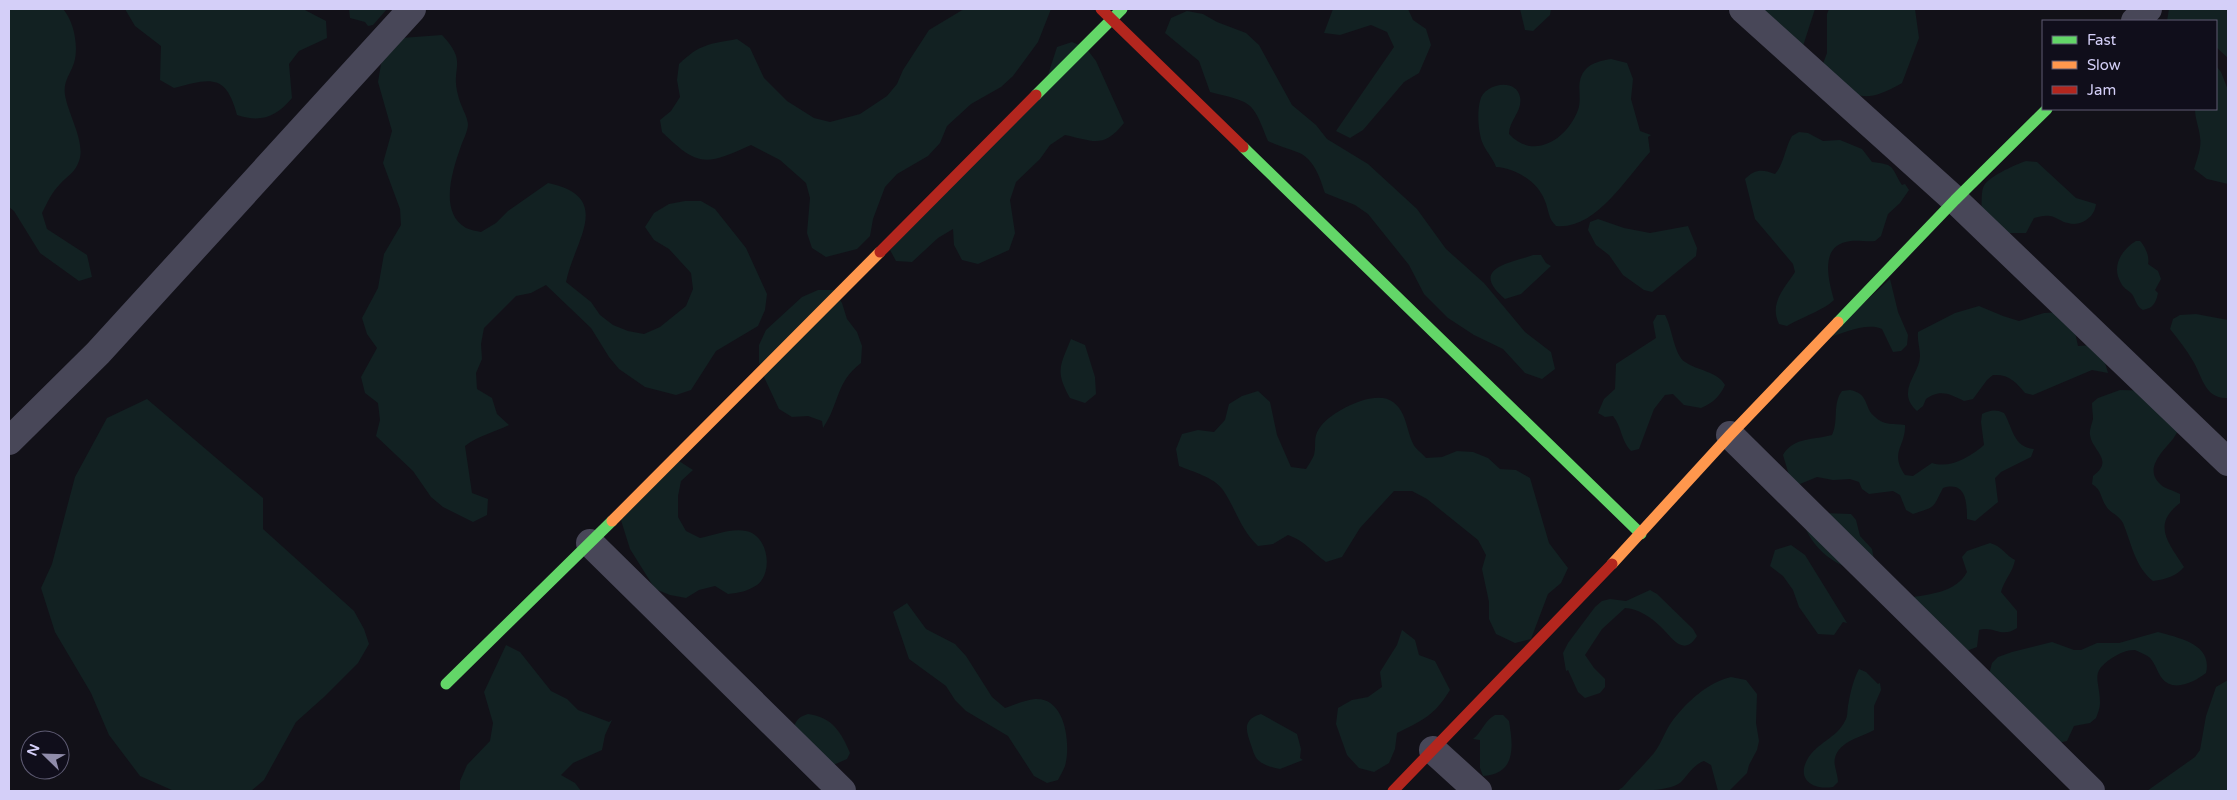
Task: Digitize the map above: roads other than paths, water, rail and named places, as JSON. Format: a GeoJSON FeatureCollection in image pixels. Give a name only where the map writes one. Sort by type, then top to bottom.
{"type":"FeatureCollection","features":[{"type":"Feature","properties":{"kind":"street"},"geometry":{"type":"LineString","coordinates":[[9,441],[98,353],[412,9]]}},
{"type":"Feature","properties":{"kind":"street"},"geometry":{"type":"LineString","coordinates":[[1101,9],[1641,534]]}},
{"type":"Feature","properties":{"kind":"street"},"geometry":{"type":"LineString","coordinates":[[446,684],[590,543],[1122,9]]}},
{"type":"Feature","properties":{"kind":"street"},"geometry":{"type":"LineString","coordinates":[[1744,9],[1955,200],[2228,462]]}},
{"type":"Feature","properties":{"kind":"street"},"geometry":{"type":"LineString","coordinates":[[2136,20],[2148,9]]}},
{"type":"Feature","properties":{"kind":"street"},"geometry":{"type":"LineString","coordinates":[[1393,791],[1641,534],[1730,435],[1955,200],[2046,110]]}},
{"type":"Feature","properties":{"kind":"street"},"geometry":{"type":"LineString","coordinates":[[1730,435],[2091,791]]}},
{"type":"Feature","properties":{"kind":"street"},"geometry":{"type":"LineString","coordinates":[[590,543],[842,791]]}},
{"type":"Feature","properties":{"kind":"street"},"geometry":{"type":"LineString","coordinates":[[1433,750],[1478,791]]}}]}
